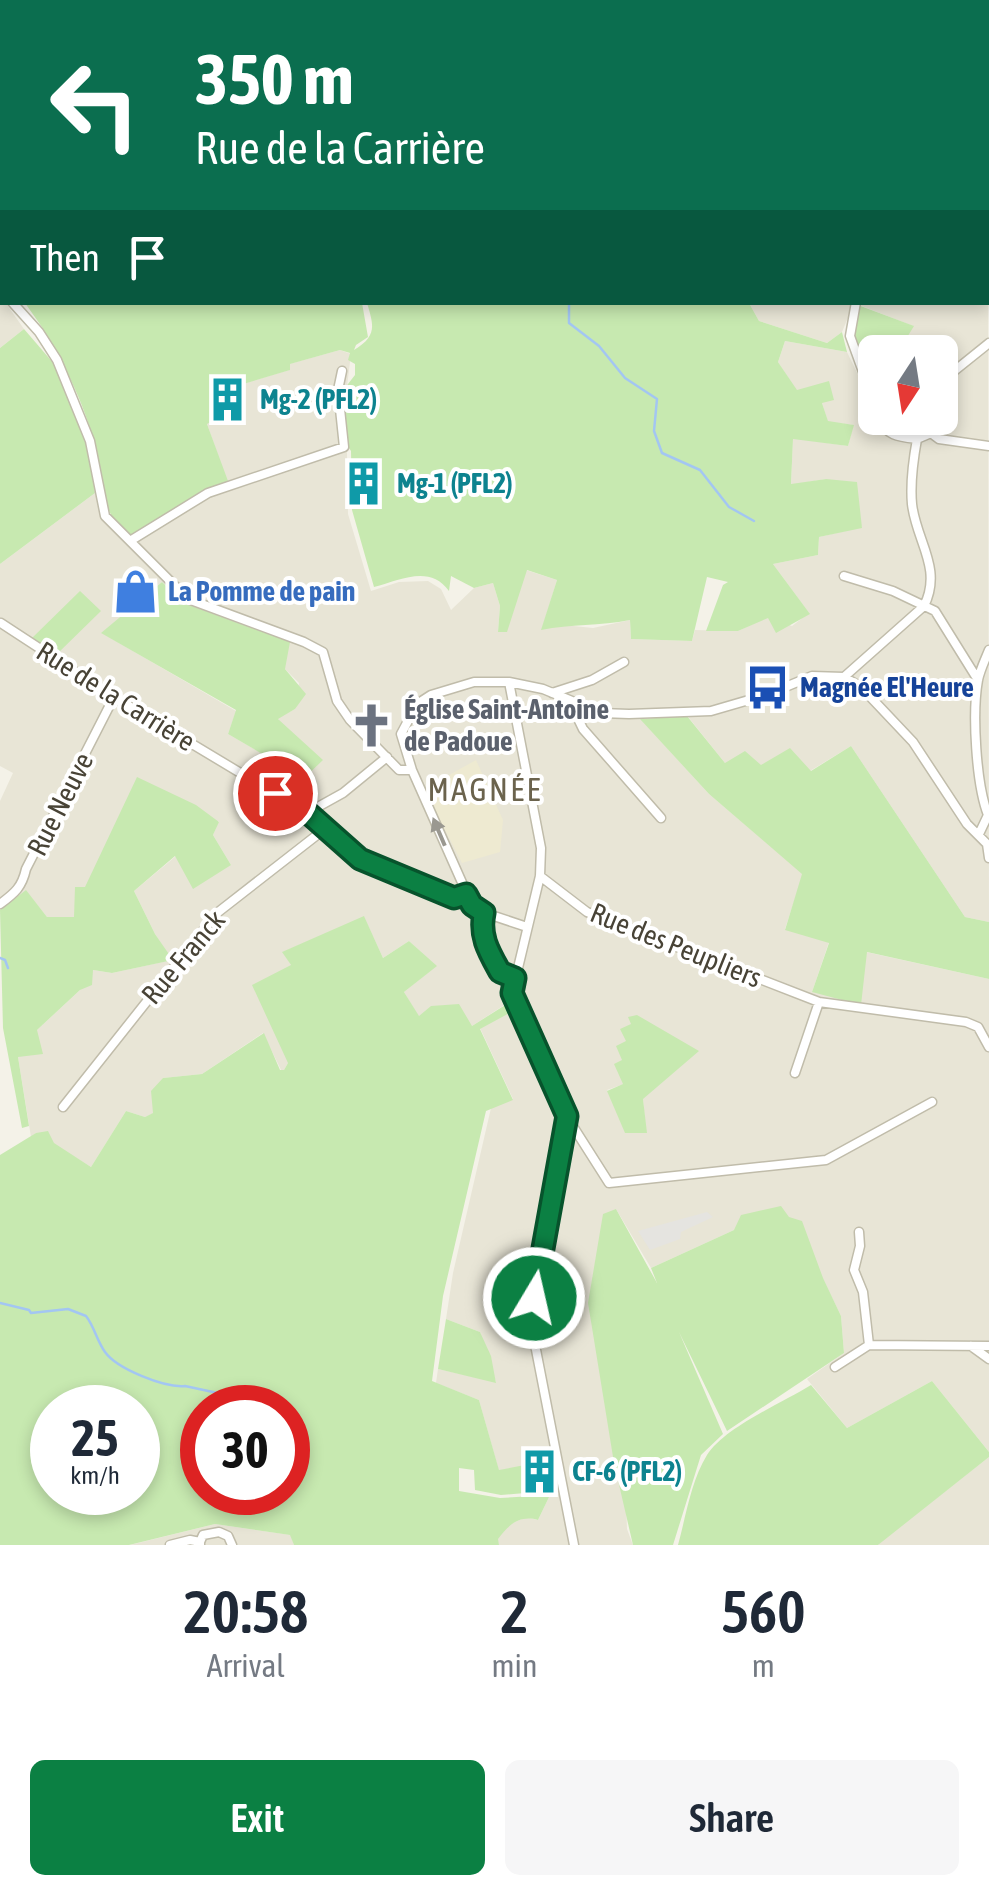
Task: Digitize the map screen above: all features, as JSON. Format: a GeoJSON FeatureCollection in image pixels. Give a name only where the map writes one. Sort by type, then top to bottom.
{"type":"FeatureCollection","features":[{"type":"Feature","properties":{"kind":"street"},"geometry":{"type":"LineString","coordinates":[[15,305],[57,360],[90,441],[105,516],[188,599],[323,652],[337,701],[350,720],[398,770],[412,770]]}},
{"type":"Feature","properties":{"kind":"street"},"geometry":{"type":"LineString","coordinates":[[855,305],[850,336],[858,358]]}},
{"type":"Feature","properties":{"kind":"street"},"geometry":{"type":"LineString","coordinates":[[958,368],[989,343]]}},
{"type":"Feature","properties":{"kind":"street"},"geometry":{"type":"LineString","coordinates":[[130,542],[208,492],[344,448],[338,390],[342,371]]}},
{"type":"Feature","properties":{"kind":"street"},"geometry":{"type":"LineString","coordinates":[[893,435],[917,439],[926,435]]}},
{"type":"Feature","properties":{"kind":"street"},"geometry":{"type":"LineString","coordinates":[[933,435],[939,440],[989,446]]}},
{"type":"Feature","properties":{"kind":"street"},"geometry":{"type":"LineString","coordinates":[[844,677],[924,606],[930,595],[932,567],[912,507],[917,439]]}},
{"type":"Feature","properties":{"kind":"street"},"geometry":{"type":"LineString","coordinates":[[844,576],[893,591],[935,611],[978,680]]}},
{"type":"Feature","properties":{"kind":"street","name":"Rue de la Carrière"},"geometry":{"type":"LineString","coordinates":[[0,624],[114,698],[307,812],[360,859],[454,898],[466,894]]}},
{"type":"Feature","properties":{"kind":"street"},"geometry":{"type":"LineString","coordinates":[[979,834],[988,815],[982,801],[976,749],[978,680],[989,650]]}},
{"type":"Feature","properties":{"kind":"street"},"geometry":{"type":"LineString","coordinates":[[552,693],[592,680],[624,662]]}},
{"type":"Feature","properties":{"kind":"street"},"geometry":{"type":"LineString","coordinates":[[527,928],[472,905],[412,770],[401,734],[417,704],[431,695],[474,682],[509,682],[552,693],[601,713],[711,711],[812,676],[844,677],[861,686],[912,742],[966,824],[986,844],[989,858]]}},
{"type":"Feature","properties":{"kind":"street"},"geometry":{"type":"LineString","coordinates":[[509,682],[542,848],[540,876],[512,993],[567,1116],[609,1183],[826,1160],[932,1102]]}},
{"type":"Feature","properties":{"kind":"street","name":"Rue Neuve"},"geometry":{"type":"LineString","coordinates":[[0,904],[24,882],[26,869],[114,698]]}},
{"type":"Feature","properties":{"kind":"street"},"geometry":{"type":"LineString","coordinates":[[570,702],[583,729],[660,818]]}},
{"type":"Feature","properties":{"kind":"street"},"geometry":{"type":"LineString","coordinates":[[307,812],[344,792],[387,757]]}},
{"type":"Feature","properties":{"kind":"street","name":"Rue Franck"},"geometry":{"type":"LineString","coordinates":[[62,1107],[217,912],[326,828]]}},
{"type":"Feature","properties":{"kind":"street","name":"Rue des Peupliers"},"geometry":{"type":"LineString","coordinates":[[540,876],[587,912],[820,1002],[966,1022],[978,1028],[989,1047]]}},
{"type":"Feature","properties":{"kind":"street"},"geometry":{"type":"LineString","coordinates":[[484,913],[481,929],[487,946],[500,972],[515,978]]}},
{"type":"Feature","properties":{"kind":"street"},"geometry":{"type":"LineString","coordinates":[[795,1073],[820,1002]]}},
{"type":"Feature","properties":{"kind":"street"},"geometry":{"type":"LineString","coordinates":[[567,1116],[531,1324],[574,1545]]}},
{"type":"Feature","properties":{"kind":"street"},"geometry":{"type":"LineString","coordinates":[[858,1232],[860,1246],[854,1270],[863,1292],[869,1345]]}},
{"type":"Feature","properties":{"kind":"street"},"geometry":{"type":"LineString","coordinates":[[835,1367],[869,1345],[989,1346]]}},
{"type":"Feature","properties":{"kind":"street"},"geometry":{"type":"LineString","coordinates":[[971,1346],[989,1360]]}},
{"type":"Feature","properties":{"kind":"street"},"geometry":{"type":"LineString","coordinates":[[170,1545],[190,1540],[200,1544],[204,1535],[219,1532],[228,1536],[232,1545]]}},
{"type":"Feature","properties":{"kind":"shaded area"},"geometry":{"type":"Polygon","coordinates":[[[0,305],[7,305],[24,329],[0,348],[0,305]]]}},
{"type":"Feature","properties":{"kind":"shaded area"},"geometry":{"type":"Polygon","coordinates":[[[750,305],[853,305],[842,332],[827,343],[759,321],[750,305]]]}},
{"type":"Feature","properties":{"kind":"shaded area"},"geometry":{"type":"Polygon","coordinates":[[[859,305],[988,305],[989,922],[965,917],[851,746],[810,771],[725,763],[685,713],[637,715],[709,794],[803,874],[785,929],[829,942],[812,992],[866,952],[989,979],[989,1452],[932,1381],[847,1428],[807,1379],[844,1353],[841,1316],[823,1279],[734,1230],[651,1268],[616,1209],[627,1529],[633,1545],[499,1545],[497,1539],[508,1525],[526,1517],[538,1520],[550,1495],[560,1494],[552,1460],[499,1471],[479,1400],[436,1383],[438,1369],[496,1382],[480,1332],[446,1319],[491,1108],[513,1099],[480,1028],[514,1010],[509,1002],[472,1026],[419,1017],[404,992],[436,966],[409,941],[383,958],[364,917],[283,952],[291,965],[288,1063],[284,1070],[263,1033],[202,1074],[163,1078],[154,1113],[145,1117],[126,1111],[91,1167],[36,1133],[31,1137],[18,1057],[37,1030],[80,990],[93,970],[112,973],[172,960],[134,891],[176,856],[179,861],[231,865],[213,835],[219,821],[75,917],[47,917],[26,891],[0,910],[0,801],[13,773],[0,766],[0,564],[95,493],[102,519],[129,546],[227,481],[207,424],[229,388],[289,370],[289,364],[340,350],[351,354],[346,395],[348,514],[371,591],[399,582],[428,581],[441,589],[451,610],[474,588],[493,583],[500,606],[498,632],[526,570],[557,580],[542,629],[564,625],[593,628],[630,620],[631,639],[692,641],[695,630],[738,631],[768,617],[792,626],[809,613],[773,564],[818,555],[819,537],[862,527],[826,479],[791,485],[793,438],[848,446],[853,425],[828,422],[822,403],[797,391],[778,362],[785,341],[847,352],[858,375],[858,435],[958,435],[958,335],[908,335],[913,326],[859,305]],[[162,582],[102,633],[236,711],[228,734],[265,755],[298,784],[278,718],[295,709],[299,683],[285,669],[185,604],[162,582]],[[631,1024],[622,1061],[624,1084],[607,1090],[646,1133],[631,1024]]]}},
{"type":"Feature","properties":{"kind":"shaded area"},"geometry":{"type":"Polygon","coordinates":[[[476,760],[503,820],[500,852],[462,863],[424,789],[476,760]]]}},
{"type":"Feature","properties":{"kind":"shaded area"},"geometry":{"type":"Polygon","coordinates":[[[707,1212],[713,1217],[681,1232],[680,1239],[650,1250],[638,1231],[707,1212]]]}},
{"type":"Feature","properties":{"kind":"shaded area"},"geometry":{"type":"Polygon","coordinates":[[[989,1457],[989,1545],[878,1545],[884,1539],[989,1457]]]}},
{"type":"Feature","properties":{"kind":"shaded area"},"geometry":{"type":"Polygon","coordinates":[[[215,1524],[291,1535],[294,1545],[130,1545],[215,1524]]]}},
{"type":"Feature","properties":{"kind":"green space"},"geometry":{"type":"Polygon","coordinates":[[[26,305],[362,305],[368,337],[354,350],[367,340],[372,330],[368,305],[750,305],[759,321],[827,343],[842,332],[847,352],[785,341],[778,362],[797,390],[829,381],[834,400],[822,403],[828,421],[854,425],[848,446],[793,439],[791,484],[826,479],[857,482],[862,528],[819,537],[818,555],[773,564],[810,614],[776,633],[768,618],[738,631],[706,631],[723,585],[728,582],[707,577],[692,641],[631,639],[630,620],[541,630],[557,580],[527,570],[507,632],[498,632],[500,606],[493,583],[474,588],[451,576],[449,591],[433,578],[414,576],[374,587],[352,510],[351,451],[341,393],[355,375],[355,364],[348,360],[350,353],[340,350],[290,364],[290,370],[230,388],[235,399],[228,412],[207,424],[228,481],[202,492],[132,535],[120,527],[109,511],[82,405],[60,359],[41,332],[44,330],[26,305]]]}},
{"type":"Feature","properties":{"kind":"green space"},"geometry":{"type":"Polygon","coordinates":[[[858,305],[914,326],[908,335],[858,335],[858,352],[852,334],[858,305]]]}},
{"type":"Feature","properties":{"kind":"green space"},"geometry":{"type":"Polygon","coordinates":[[[24,329],[55,365],[89,448],[95,493],[0,564],[0,348],[24,329]]]}},
{"type":"Feature","properties":{"kind":"green space"},"geometry":{"type":"Polygon","coordinates":[[[162,582],[186,604],[290,642],[285,669],[306,694],[295,709],[278,719],[323,760],[298,784],[261,762],[264,755],[228,734],[236,710],[101,633],[162,582]]]}},
{"type":"Feature","properties":{"kind":"green space"},"geometry":{"type":"Polygon","coordinates":[[[80,591],[101,611],[56,655],[32,638],[80,591]]]}},
{"type":"Feature","properties":{"kind":"green space"},"geometry":{"type":"Polygon","coordinates":[[[687,716],[725,763],[745,751],[761,765],[790,748],[811,771],[851,746],[965,917],[989,922],[989,979],[867,952],[861,1005],[812,992],[829,943],[785,930],[802,874],[709,794],[640,719],[687,716]]]}},
{"type":"Feature","properties":{"kind":"green space"},"geometry":{"type":"Polygon","coordinates":[[[137,777],[196,805],[219,822],[213,835],[231,865],[193,889],[175,856],[134,891],[173,960],[112,973],[93,970],[92,985],[80,990],[37,1030],[43,1054],[18,1057],[29,1126],[22,1128],[3,1028],[0,910],[26,890],[47,917],[74,917],[75,887],[85,887],[137,777]]]}},
{"type":"Feature","properties":{"kind":"green space"},"geometry":{"type":"Polygon","coordinates":[[[364,916],[383,958],[409,941],[437,966],[404,992],[419,1016],[431,1006],[459,1004],[472,1026],[510,1002],[515,1010],[480,1029],[513,1100],[486,1111],[443,1296],[432,1381],[479,1400],[499,1470],[551,1460],[559,1490],[501,1495],[475,1490],[474,1470],[459,1468],[459,1491],[500,1498],[550,1495],[538,1520],[515,1522],[498,1539],[499,1545],[294,1545],[290,1535],[215,1524],[129,1545],[0,1545],[0,1155],[36,1133],[48,1131],[54,1143],[91,1167],[126,1111],[145,1117],[153,1113],[151,1091],[163,1078],[202,1074],[264,1033],[280,1070],[284,1070],[288,1063],[252,985],[291,965],[282,952],[364,916]]]}},
{"type":"Feature","properties":{"kind":"green space"},"geometry":{"type":"Polygon","coordinates":[[[637,1015],[699,1051],[643,1099],[647,1133],[625,1133],[607,1091],[623,1084],[614,1064],[622,1060],[616,1046],[626,1041],[620,1029],[631,1024],[628,1017],[637,1015]]]}},
{"type":"Feature","properties":{"kind":"green space"},"geometry":{"type":"Polygon","coordinates":[[[781,1206],[789,1217],[802,1221],[841,1316],[844,1353],[727,1431],[679,1332],[723,1434],[701,1455],[673,1545],[633,1545],[614,1463],[588,1303],[603,1214],[616,1209],[657,1283],[651,1268],[734,1230],[741,1215],[781,1206]]]}},
{"type":"Feature","properties":{"kind":"green space"},"geometry":{"type":"Polygon","coordinates":[[[446,1319],[480,1332],[491,1356],[496,1383],[438,1369],[446,1319]]]}},
{"type":"Feature","properties":{"kind":"green space"},"geometry":{"type":"Polygon","coordinates":[[[932,1381],[989,1457],[878,1545],[678,1545],[701,1465],[715,1445],[740,1425],[811,1385],[847,1428],[932,1381]]]}},
{"type":"Feature","properties":{"kind":"waterway"},"geometry":{"type":"LineString","coordinates":[[569,305],[569,323],[599,346],[625,378],[657,399],[654,431],[662,453],[700,470],[729,507],[754,521]]}},
{"type":"Feature","properties":{"kind":"waterway"},"geometry":{"type":"LineString","coordinates":[[0,958],[8,968]]}},
{"type":"Feature","properties":{"kind":"waterway"},"geometry":{"type":"LineString","coordinates":[[0,1303],[31,1313],[68,1309],[86,1316],[111,1358],[154,1381],[180,1386]]}},
{"type":"Feature","properties":{"kind":"place","name":"Mg-2 (PFL2)"},"geometry":{"type":"Point","coordinates":[227,399]}},
{"type":"Feature","properties":{"kind":"place","name":"Mg-1 (PFL2)"},"geometry":{"type":"Point","coordinates":[364,483]}},
{"type":"Feature","properties":{"kind":"place","name":"La Pomme de pain"},"geometry":{"type":"Point","coordinates":[135,591]}},
{"type":"Feature","properties":{"kind":"place","name":"Magnée El'Heure"},"geometry":{"type":"Point","coordinates":[767,687]}},
{"type":"Feature","properties":{"kind":"place","name":"Église Saint-Antoine de Padoue"},"geometry":{"type":"Point","coordinates":[371,725]}},
{"type":"Feature","properties":{"kind":"place","name":"CF-6 (PFL2)"},"geometry":{"type":"Point","coordinates":[539,1471]}},
{"type":"Feature","properties":{"kind":"district","name":"MAGNÉE"},"geometry":{"type":"Point","coordinates":[485,789]}},
{"type":"Feature","properties":{"kind":"route"},"geometry":{"type":"LineString","coordinates":[[275,793],[307,812],[360,859],[454,898],[466,894],[472,905],[484,913],[484,940],[500,972],[515,978],[512,993],[567,1116],[534,1298]]}}]}
